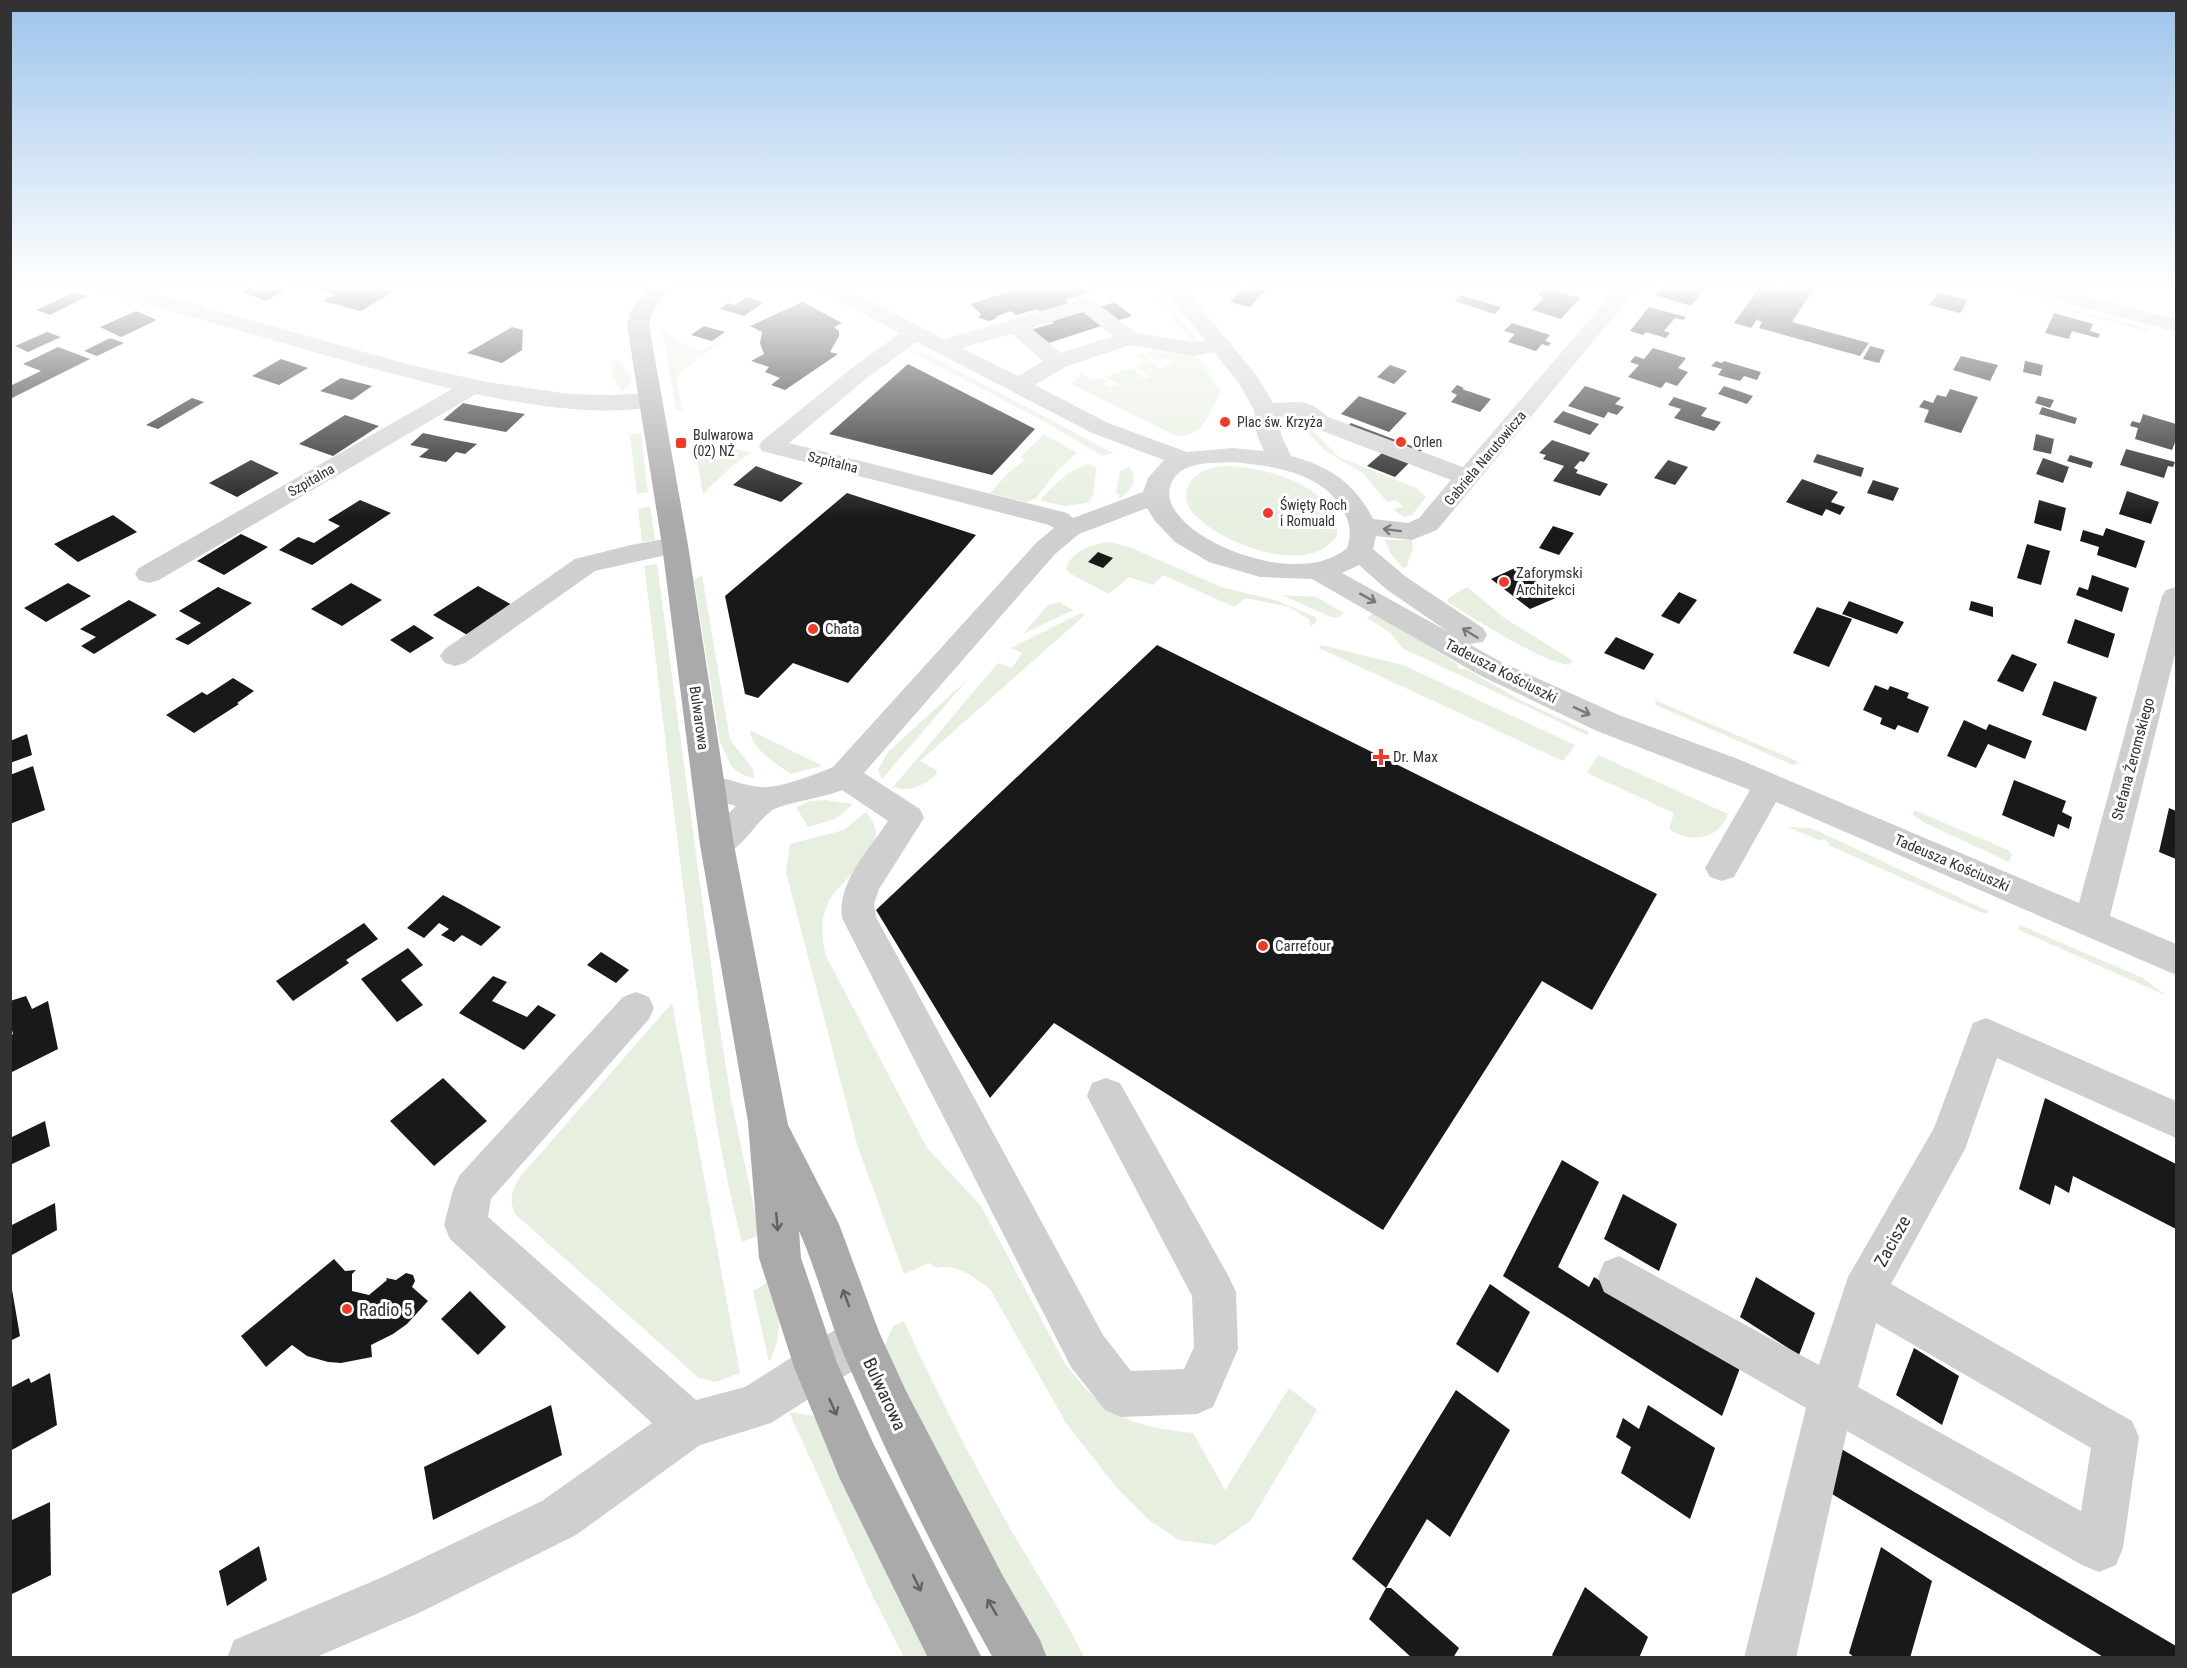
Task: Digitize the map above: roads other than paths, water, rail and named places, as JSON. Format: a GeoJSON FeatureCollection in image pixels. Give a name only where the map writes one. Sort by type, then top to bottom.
{"type":"FeatureCollection","features":[{"type":"Feature","properties":{"kind":"main road","name":"Bulwarowa"},"geometry":{"type":"LineString","coordinates":[[645,363],[675,545],[717,845],[768,1122],[780,1258],[816,1367],[857,1462],[934,1618],[957,1658]]}},
{"type":"Feature","properties":{"kind":"main road","name":"Bulwarowa"},"geometry":{"type":"LineString","coordinates":[[768,1122],[824,1239],[860,1340],[932,1493],[985,1594],[1022,1658]]}},
{"type":"Feature","properties":{"kind":"street"},"geometry":{"type":"LineString","coordinates":[[379,363],[473,386],[585,403],[613,404],[651,400]]}},
{"type":"Feature","properties":{"kind":"street","name":"Szpitalna"},"geometry":{"type":"LineString","coordinates":[[873,363],[771,446],[1058,519],[1077,526],[1172,524]]}},
{"type":"Feature","properties":{"kind":"street"},"geometry":{"type":"LineString","coordinates":[[974,363],[1100,428],[1186,460]]}},
{"type":"Feature","properties":{"kind":"street"},"geometry":{"type":"LineString","coordinates":[[1018,386],[1056,363]]}},
{"type":"Feature","properties":{"kind":"street"},"geometry":{"type":"LineString","coordinates":[[1233,363],[1249,381],[1266,410],[1269,435],[1281,462]]}},
{"type":"Feature","properties":{"kind":"street","name":"Gabriela Narutowicza"},"geometry":{"type":"LineString","coordinates":[[1361,539],[1412,532],[1428,524],[1565,363]]}},
{"type":"Feature","properties":{"kind":"street","name":"Szpitalna"},"geometry":{"type":"LineString","coordinates":[[149,574],[473,386]]}},
{"type":"Feature","properties":{"kind":"street"},"geometry":{"type":"LineString","coordinates":[[1266,410],[1306,409],[1320,422],[1468,478]]}},
{"type":"Feature","properties":{"kind":"street"},"geometry":{"type":"LineString","coordinates":[[1100,428],[1158,487]]}},
{"type":"Feature","properties":{"kind":"street"},"geometry":{"type":"LineString","coordinates":[[1233,455],[1281,462],[1312,471],[1337,486],[1355,505],[1361,539],[1349,560],[1317,571],[1282,572],[1248,566],[1208,551],[1191,541],[1172,524],[1158,506],[1158,487],[1166,471],[1186,460],[1233,455]]}},
{"type":"Feature","properties":{"kind":"street"},"geometry":{"type":"LineString","coordinates":[[708,786],[762,800],[821,786],[844,775],[1046,548],[1077,526],[1158,487]]}},
{"type":"Feature","properties":{"kind":"street","name":"Tadeusza Kościuszki"},"geometry":{"type":"LineString","coordinates":[[1361,539],[1396,583],[1484,642],[1633,710],[1727,767]]}},
{"type":"Feature","properties":{"kind":"street"},"geometry":{"type":"LineString","coordinates":[[455,656],[585,565],[675,545]]}},
{"type":"Feature","properties":{"kind":"street","name":"Tadeusza Kościuszki"},"geometry":{"type":"LineString","coordinates":[[1317,571],[1491,669],[1608,723],[1727,767],[2176,960]]}},
{"type":"Feature","properties":{"kind":"street","name":"Stefana Żeromskiego"},"geometry":{"type":"LineString","coordinates":[[2091,923],[2176,596]]}},
{"type":"Feature","properties":{"kind":"street"},"geometry":{"type":"LineString","coordinates":[[844,775],[908,818],[863,885],[856,904],[859,918],[1087,1351],[1121,1394],[1197,1390],[1216,1349],[1215,1292],[1106,1095]]}},
{"type":"Feature","properties":{"kind":"street"},"geometry":{"type":"LineString","coordinates":[[1722,868],[1769,786]]}},
{"type":"Feature","properties":{"kind":"street"},"geometry":{"type":"LineString","coordinates":[[717,845],[762,800]]}},
{"type":"Feature","properties":{"kind":"street"},"geometry":{"type":"LineString","coordinates":[[636,1008],[473,1190],[465,1225],[689,1425]]}},
{"type":"Feature","properties":{"kind":"street","name":"Zacisze"},"geometry":{"type":"LineString","coordinates":[[1770,1658],[1832,1397],[1863,1292],[1951,1136],[1986,1035],[2176,1120]]}},
{"type":"Feature","properties":{"kind":"street"},"geometry":{"type":"LineString","coordinates":[[1619,1277],[2099,1548],[2115,1437],[1863,1292]]}},
{"type":"Feature","properties":{"kind":"street"},"geometry":{"type":"LineString","coordinates":[[252,1658],[403,1594],[559,1518],[689,1425],[755,1407],[860,1340]]}},
{"type":"Feature","properties":{"kind":"place","name":"Plac św. Krzyża"},"geometry":{"type":"Point","coordinates":[1225,422]}},
{"type":"Feature","properties":{"kind":"place","name":"Orlen"},"geometry":{"type":"Point","coordinates":[1401,442]}},
{"type":"Feature","properties":{"kind":"place","name":"Bulwarowa (02) NŻ"},"geometry":{"type":"Point","coordinates":[681,443]}},
{"type":"Feature","properties":{"kind":"place","name":"Święty Roch i Romuald"},"geometry":{"type":"Point","coordinates":[1268,513]}},
{"type":"Feature","properties":{"kind":"place","name":"Zaforymski Architekci"},"geometry":{"type":"Point","coordinates":[1504,582]}},
{"type":"Feature","properties":{"kind":"place","name":"Chata"},"geometry":{"type":"Point","coordinates":[813,629]}},
{"type":"Feature","properties":{"kind":"place","name":"Dr. Max"},"geometry":{"type":"Point","coordinates":[1381,757]}},
{"type":"Feature","properties":{"kind":"place","name":"Carrefour"},"geometry":{"type":"Point","coordinates":[1263,946]}},
{"type":"Feature","properties":{"kind":"place","name":"Radio 5"},"geometry":{"type":"Point","coordinates":[347,1309]}}]}
